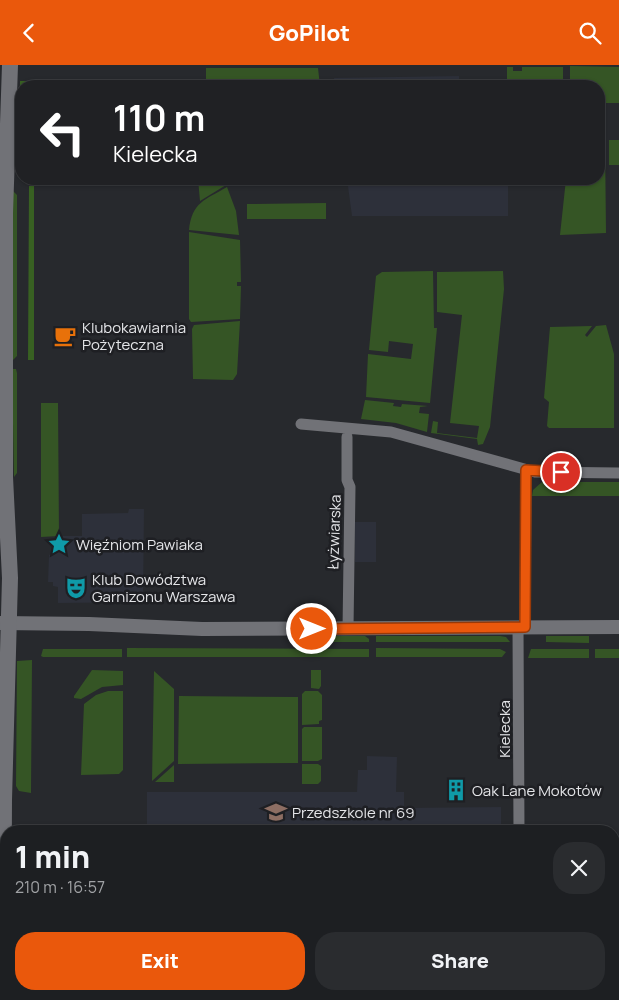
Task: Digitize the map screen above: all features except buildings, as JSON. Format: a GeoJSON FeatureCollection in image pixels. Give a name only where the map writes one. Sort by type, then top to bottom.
{"type":"FeatureCollection","features":[{"type":"Feature","properties":{"kind":"main road"},"geometry":{"type":"LineString","coordinates":[[4,825],[4,623],[9,530],[5,477],[5,241],[10,65]]}},
{"type":"Feature","properties":{"kind":"street"},"geometry":{"type":"LineString","coordinates":[[301,424],[391,432],[526,470],[619,473]]}},
{"type":"Feature","properties":{"kind":"street","name":"Łyżwiarska"},"geometry":{"type":"LineString","coordinates":[[347,437],[347,479],[350,487],[348,629]]}},
{"type":"Feature","properties":{"kind":"street","name":"Kielecka"},"geometry":{"type":"LineString","coordinates":[[519,825],[521,627],[526,470]]}},
{"type":"Feature","properties":{"kind":"street"},"geometry":{"type":"LineString","coordinates":[[4,623],[89,624],[202,629],[619,627]]}},
{"type":"Feature","properties":{"kind":"shaded area"},"geometry":{"type":"Polygon","coordinates":[[[459,76],[459,80],[334,80],[334,78],[459,76]]]}},
{"type":"Feature","properties":{"kind":"shaded area"},"geometry":{"type":"Polygon","coordinates":[[[348,185],[508,185],[508,216],[352,216],[348,185]]]}},
{"type":"Feature","properties":{"kind":"shaded area"},"geometry":{"type":"Polygon","coordinates":[[[129,509],[144,509],[143,602],[58,603],[58,587],[53,586],[53,582],[48,582],[49,555],[58,551],[59,536],[82,536],[82,514],[128,513],[129,509]]]}},
{"type":"Feature","properties":{"kind":"shaded area"},"geometry":{"type":"Polygon","coordinates":[[[355,522],[376,522],[376,562],[355,562],[355,522]]]}},
{"type":"Feature","properties":{"kind":"shaded area","name":"Przedszkole nr 69"},"geometry":{"type":"Polygon","coordinates":[[[367,756],[397,757],[396,792],[404,792],[404,808],[501,807],[501,825],[147,825],[147,792],[357,792],[358,770],[367,770],[367,756]]]}},
{"type":"Feature","properties":{"kind":"green space"},"geometry":{"type":"Polygon","coordinates":[[[570,66],[619,67],[619,103],[605,103],[605,80],[570,80],[570,66]]]}},
{"type":"Feature","properties":{"kind":"green space"},"geometry":{"type":"Polygon","coordinates":[[[507,67],[513,67],[513,71],[522,71],[522,67],[563,67],[563,80],[507,80],[507,67]]]}},
{"type":"Feature","properties":{"kind":"green space"},"geometry":{"type":"Polygon","coordinates":[[[206,68],[318,68],[319,80],[206,80],[206,68]]]}},
{"type":"Feature","properties":{"kind":"green space"},"geometry":{"type":"Polygon","coordinates":[[[605,140],[606,233],[560,235],[565,185],[605,185],[605,140]]]}},
{"type":"Feature","properties":{"kind":"green space"},"geometry":{"type":"Polygon","coordinates":[[[609,140],[619,140],[619,165],[609,165],[609,140]]]}},
{"type":"Feature","properties":{"kind":"green space"},"geometry":{"type":"Polygon","coordinates":[[[199,185],[226,185],[200,201],[199,185]]]}},
{"type":"Feature","properties":{"kind":"green space"},"geometry":{"type":"Polygon","coordinates":[[[29,186],[34,186],[34,360],[28,360],[29,186]]]}},
{"type":"Feature","properties":{"kind":"green space"},"geometry":{"type":"Polygon","coordinates":[[[227,187],[236,211],[239,235],[189,230],[193,213],[201,203],[227,187]]]}},
{"type":"Feature","properties":{"kind":"green space"},"geometry":{"type":"Polygon","coordinates":[[[13,191],[17,195],[17,356],[13,360],[13,191]]]}},
{"type":"Feature","properties":{"kind":"green space"},"geometry":{"type":"Polygon","coordinates":[[[326,203],[326,219],[247,219],[247,204],[326,203]]]}},
{"type":"Feature","properties":{"kind":"green space"},"geometry":{"type":"Polygon","coordinates":[[[189,232],[240,240],[241,282],[237,282],[237,286],[241,286],[240,319],[191,322],[189,319],[189,232]]]}},
{"type":"Feature","properties":{"kind":"green space"},"geometry":{"type":"Polygon","coordinates":[[[433,271],[434,328],[437,328],[430,403],[366,397],[368,354],[411,359],[413,344],[389,341],[388,352],[369,350],[376,276],[382,272],[433,271]]]}},
{"type":"Feature","properties":{"kind":"green space"},"geometry":{"type":"Polygon","coordinates":[[[503,271],[504,289],[490,427],[483,444],[478,445],[477,439],[431,433],[433,421],[438,422],[437,433],[477,438],[479,426],[450,423],[462,315],[437,312],[437,272],[503,271]]]}},
{"type":"Feature","properties":{"kind":"green space"},"geometry":{"type":"Polygon","coordinates":[[[240,321],[237,374],[233,380],[193,379],[192,329],[194,325],[240,321]]]}},
{"type":"Feature","properties":{"kind":"green space"},"geometry":{"type":"Polygon","coordinates":[[[606,325],[614,354],[614,428],[549,428],[547,426],[549,402],[544,398],[550,327],[592,326],[585,335],[587,337],[596,326],[606,325]]]}},
{"type":"Feature","properties":{"kind":"green space"},"geometry":{"type":"Polygon","coordinates":[[[12,369],[16,369],[17,373],[17,473],[14,477],[12,369]]]}},
{"type":"Feature","properties":{"kind":"green space"},"geometry":{"type":"Polygon","coordinates":[[[365,400],[394,403],[393,406],[401,407],[402,404],[428,406],[420,407],[419,413],[429,414],[427,432],[396,423],[361,419],[365,400]]]}},
{"type":"Feature","properties":{"kind":"green space"},"geometry":{"type":"Polygon","coordinates":[[[41,403],[58,403],[59,536],[41,537],[41,403]]]}},
{"type":"Feature","properties":{"kind":"green space"},"geometry":{"type":"Polygon","coordinates":[[[542,482],[619,482],[619,496],[532,496],[533,490],[542,482]]]}},
{"type":"Feature","properties":{"kind":"green space"},"geometry":{"type":"Polygon","coordinates":[[[318,636],[365,636],[369,639],[369,642],[318,642],[318,636]]]}},
{"type":"Feature","properties":{"kind":"green space"},"geometry":{"type":"Polygon","coordinates":[[[376,636],[500,636],[506,637],[510,642],[376,642],[376,636]]]}},
{"type":"Feature","properties":{"kind":"green space"},"geometry":{"type":"Polygon","coordinates":[[[546,636],[589,636],[589,643],[546,642],[546,636]]]}},
{"type":"Feature","properties":{"kind":"green space"},"geometry":{"type":"Polygon","coordinates":[[[127,648],[369,649],[369,657],[127,657],[127,648]]]}},
{"type":"Feature","properties":{"kind":"green space"},"geometry":{"type":"Polygon","coordinates":[[[376,648],[500,649],[506,652],[502,657],[376,657],[376,648]]]}},
{"type":"Feature","properties":{"kind":"green space"},"geometry":{"type":"Polygon","coordinates":[[[43,649],[122,649],[122,657],[43,657],[41,656],[43,649]]]}},
{"type":"Feature","properties":{"kind":"green space"},"geometry":{"type":"Polygon","coordinates":[[[531,649],[589,649],[589,658],[528,658],[531,649]]]}},
{"type":"Feature","properties":{"kind":"green space"},"geometry":{"type":"Polygon","coordinates":[[[595,649],[619,649],[619,658],[595,658],[595,649]]]}},
{"type":"Feature","properties":{"kind":"green space"},"geometry":{"type":"Polygon","coordinates":[[[32,660],[31,793],[19,791],[16,786],[17,661],[32,660]]]}},
{"type":"Feature","properties":{"kind":"green space"},"geometry":{"type":"Polygon","coordinates":[[[92,670],[123,671],[123,685],[102,687],[81,699],[74,698],[92,670]]]}},
{"type":"Feature","properties":{"kind":"green space"},"geometry":{"type":"Polygon","coordinates":[[[311,670],[321,670],[321,686],[319,689],[311,688],[311,670]]]}},
{"type":"Feature","properties":{"kind":"green space"},"geometry":{"type":"Polygon","coordinates":[[[154,671],[174,689],[174,761],[152,781],[154,671]]]}},
{"type":"Feature","properties":{"kind":"green space"},"geometry":{"type":"Polygon","coordinates":[[[108,691],[123,691],[123,770],[119,774],[81,775],[84,704],[96,695],[108,691]]]}},
{"type":"Feature","properties":{"kind":"green space"},"geometry":{"type":"Polygon","coordinates":[[[305,691],[318,691],[322,695],[322,720],[319,721],[319,724],[302,725],[302,694],[305,691]]]}},
{"type":"Feature","properties":{"kind":"green space"},"geometry":{"type":"Polygon","coordinates":[[[179,696],[298,697],[298,763],[178,764],[179,696]]]}},
{"type":"Feature","properties":{"kind":"green space"},"geometry":{"type":"Polygon","coordinates":[[[304,727],[322,727],[322,759],[318,761],[302,761],[302,729],[304,727]]]}},
{"type":"Feature","properties":{"kind":"green space"},"geometry":{"type":"Polygon","coordinates":[[[302,764],[318,764],[321,766],[321,781],[318,784],[302,784],[302,764]]]}},
{"type":"Feature","properties":{"kind":"green space"},"geometry":{"type":"Polygon","coordinates":[[[174,765],[174,782],[155,782],[174,765]]]}},
{"type":"Feature","properties":{"kind":"place","name":"Klubokawiarnia Pożyteczna"},"geometry":{"type":"Point","coordinates":[65,336]}},
{"type":"Feature","properties":{"kind":"place","name":"Więźniom Pawiaka"},"geometry":{"type":"Point","coordinates":[59,544]}},
{"type":"Feature","properties":{"kind":"place","name":"Klub Dowództwa Garnizonu Warszawa"},"geometry":{"type":"Point","coordinates":[76,588]}},
{"type":"Feature","properties":{"kind":"place","name":"Oak Lane Mokotów"},"geometry":{"type":"Point","coordinates":[456,790]}},
{"type":"Feature","properties":{"kind":"place","name":"Przedszkole nr 69"},"geometry":{"type":"Point","coordinates":[276,812]}},
{"type":"Feature","properties":{"kind":"route"},"geometry":{"type":"LineString","coordinates":[[312,629],[525,627],[526,470],[561,472]]}}]}
